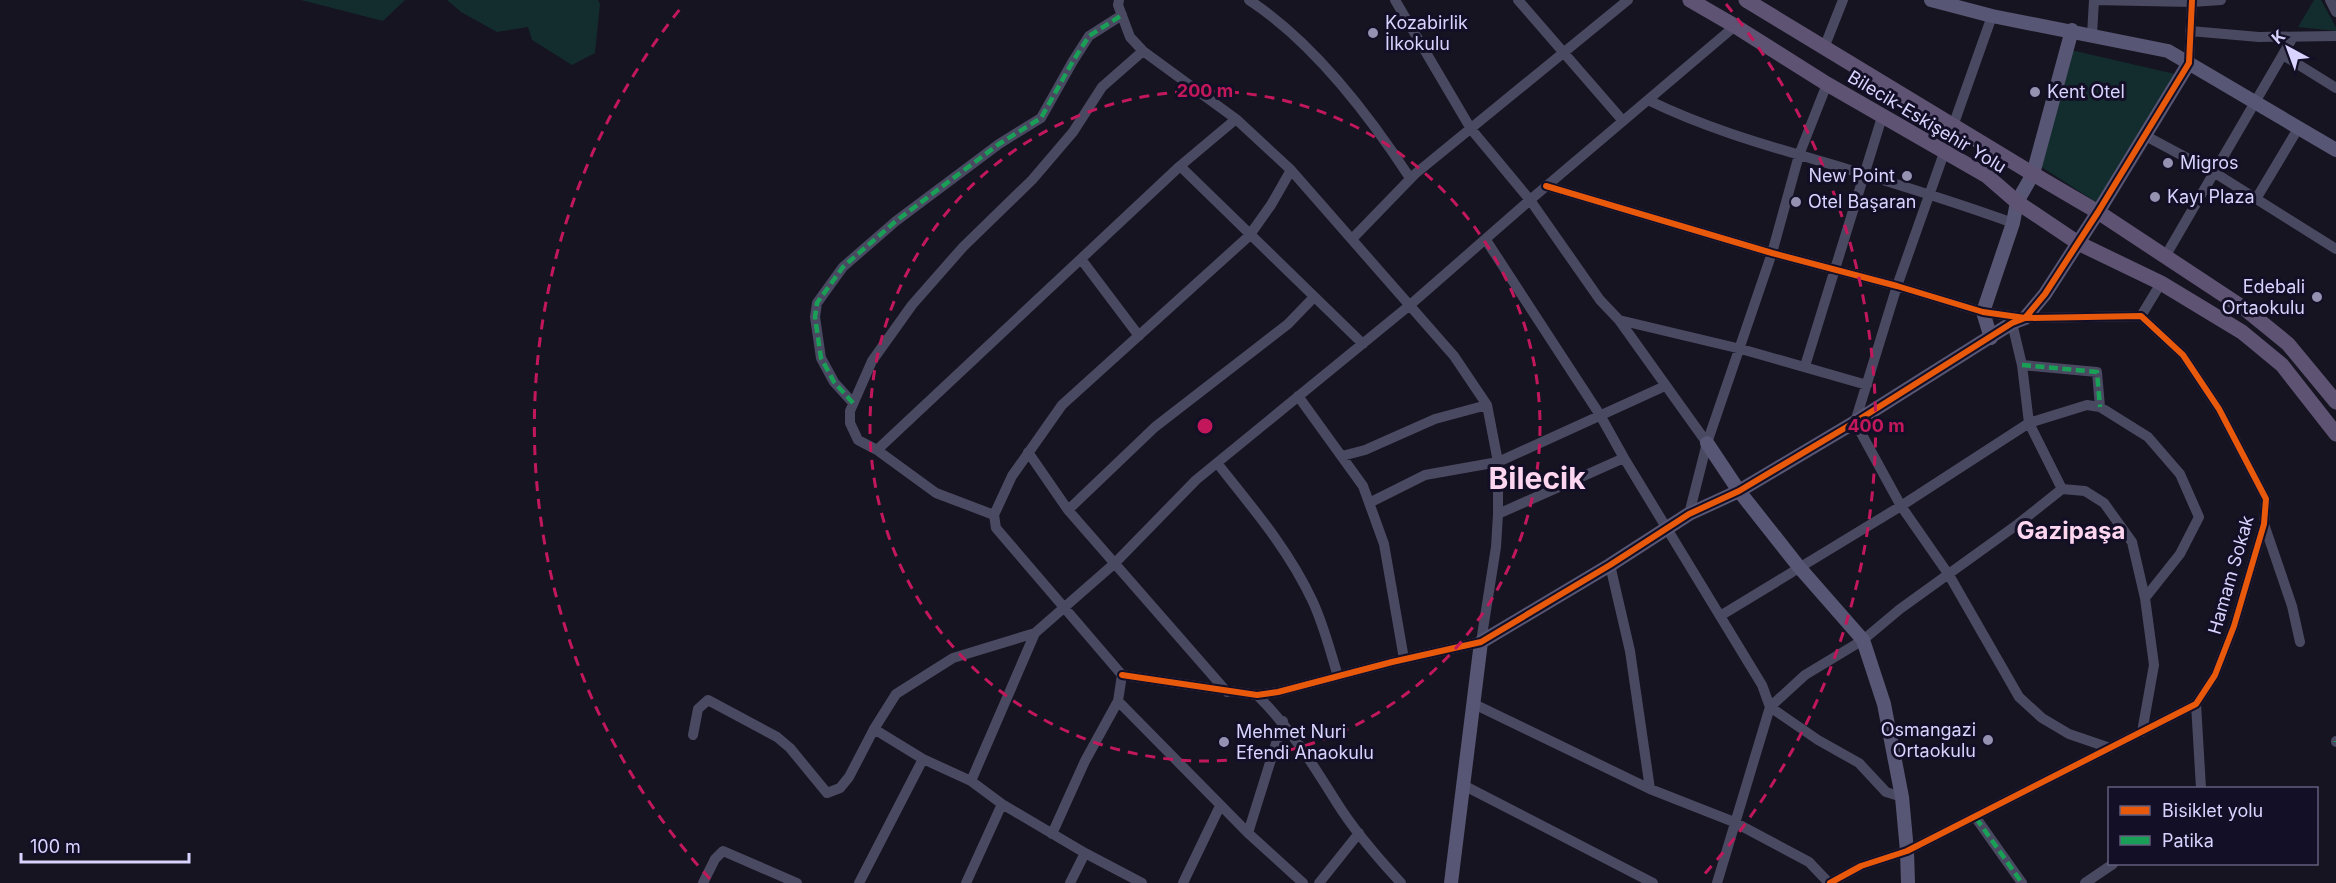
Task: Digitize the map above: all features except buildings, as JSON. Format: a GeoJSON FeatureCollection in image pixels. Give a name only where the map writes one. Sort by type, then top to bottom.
{"type":"FeatureCollection","features":[{"type":"Feature","properties":{"kind":"main road","name":"Bilecik-Eskişehir Yolu"},"geometry":{"type":"LineString","coordinates":[[1690,0],[1882,117],[1987,176],[2017,202],[2078,243],[2161,283],[2242,332],[2282,365],[2336,434]]}},
{"type":"Feature","properties":{"kind":"main road","name":"Bilecik-Eskişehir Yolu"},"geometry":{"type":"LineString","coordinates":[[1746,0],[2166,255],[2245,309],[2288,344],[2336,402]]}},
{"type":"Feature","properties":{"kind":"street"},"geometry":{"type":"LineString","coordinates":[[1119,0],[1118,5],[1130,37],[1143,51],[1236,119],[1291,170],[1454,356],[1487,405],[1498,462],[1496,548],[1481,642],[1451,883]]}},
{"type":"Feature","properties":{"kind":"street"},"geometry":{"type":"LineString","coordinates":[[1249,0],[1291,34],[1328,70],[1377,128],[1410,178]]}},
{"type":"Feature","properties":{"kind":"street"},"geometry":{"type":"LineString","coordinates":[[1395,0],[1471,129],[1530,200],[1599,300],[1619,320],[1739,491],[1799,567],[1863,640],[1884,704],[1902,797],[1908,883]]}},
{"type":"Feature","properties":{"kind":"street"},"geometry":{"type":"LineString","coordinates":[[1518,0],[1623,121]]}},
{"type":"Feature","properties":{"kind":"street"},"geometry":{"type":"LineString","coordinates":[[1352,239],[1410,178],[1564,55],[1628,0]]}},
{"type":"Feature","properties":{"kind":"street"},"geometry":{"type":"LineString","coordinates":[[1824,48],[1843,0]]}},
{"type":"Feature","properties":{"kind":"street"},"geometry":{"type":"LineString","coordinates":[[1931,0],[1992,16],[2072,30],[2168,51],[2336,150]]}},
{"type":"Feature","properties":{"kind":"street"},"geometry":{"type":"LineString","coordinates":[[2092,35],[2094,0],[2221,0]]}},
{"type":"Feature","properties":{"kind":"street"},"geometry":{"type":"LineString","coordinates":[[2330,0],[2336,12]]}},
{"type":"Feature","properties":{"kind":"street"},"geometry":{"type":"LineString","coordinates":[[1291,170],[1250,236],[1062,405],[1012,476],[994,515],[996,528],[1122,675],[1257,695],[1278,692],[1404,659],[1481,642],[1610,565],[1689,514],[1739,491],[2019,321],[2045,294],[2189,63],[2192,1]]}},
{"type":"Feature","properties":{"kind":"street"},"geometry":{"type":"LineString","coordinates":[[853,403],[834,382],[821,358],[815,317],[817,303],[843,267],[896,221],[999,144],[1041,118],[1072,61],[1089,36],[1122,15]]}},
{"type":"Feature","properties":{"kind":"street"},"geometry":{"type":"LineString","coordinates":[[1953,126],[1992,16]]}},
{"type":"Feature","properties":{"kind":"street"},"geometry":{"type":"LineString","coordinates":[[971,781],[1035,633],[1114,564],[1196,480],[1410,305],[1735,26]]}},
{"type":"Feature","properties":{"kind":"street"},"geometry":{"type":"LineString","coordinates":[[1991,338],[1983,312],[2013,223],[2017,202],[2033,174],[2072,30]]}},
{"type":"Feature","properties":{"kind":"street"},"geometry":{"type":"LineString","coordinates":[[2190,31],[2259,37],[2336,36]]}},
{"type":"Feature","properties":{"kind":"street"},"geometry":{"type":"LineString","coordinates":[[2166,255],[2293,37]]}},
{"type":"Feature","properties":{"kind":"street"},"geometry":{"type":"LineString","coordinates":[[994,515],[936,493],[877,450],[858,440],[850,423],[850,411],[872,361],[912,305],[963,248],[1032,180],[1073,132],[1102,87],[1143,51]]}},
{"type":"Feature","properties":{"kind":"street"},"geometry":{"type":"LineString","coordinates":[[2283,55],[2336,88]]}},
{"type":"Feature","properties":{"kind":"street"},"geometry":{"type":"LineString","coordinates":[[1689,514],[1707,443],[1772,253],[1799,155],[1827,84]]}},
{"type":"Feature","properties":{"kind":"street"},"geometry":{"type":"LineString","coordinates":[[1648,100],[1687,119],[1799,155],[1930,193],[2013,223]]}},
{"type":"Feature","properties":{"kind":"street"},"geometry":{"type":"LineString","coordinates":[[1805,366],[1882,117]]}},
{"type":"Feature","properties":{"kind":"street"},"geometry":{"type":"LineString","coordinates":[[877,450],[1180,166],[1236,119]]}},
{"type":"Feature","properties":{"kind":"street"},"geometry":{"type":"LineString","coordinates":[[2256,199],[2299,127]]}},
{"type":"Feature","properties":{"kind":"street"},"geometry":{"type":"LineString","coordinates":[[2144,135],[2215,174],[2336,249]]}},
{"type":"Feature","properties":{"kind":"street"},"geometry":{"type":"LineString","coordinates":[[1944,153],[1897,285],[1855,422],[1900,506],[1948,575],[2019,697],[2042,717],[2070,734],[2110,748]]}},
{"type":"Feature","properties":{"kind":"street"},"geometry":{"type":"LineString","coordinates":[[1180,166],[1363,344]]}},
{"type":"Feature","properties":{"kind":"street"},"geometry":{"type":"LineString","coordinates":[[1546,186],[1772,253],[1897,285],[2019,321],[2141,316],[2161,283]]}},
{"type":"Feature","properties":{"kind":"street"},"geometry":{"type":"LineString","coordinates":[[1486,240],[1600,415],[1623,458],[1762,685],[1770,707],[1818,740],[1859,763],[1886,792],[1902,797]]}},
{"type":"Feature","properties":{"kind":"street"},"geometry":{"type":"LineString","coordinates":[[1081,259],[1139,336]]}},
{"type":"Feature","properties":{"kind":"street"},"geometry":{"type":"LineString","coordinates":[[1068,510],[1155,427],[1288,324],[1314,297]]}},
{"type":"Feature","properties":{"kind":"street","name":"Hamam Sokak"},"geometry":{"type":"LineString","coordinates":[[2141,316],[2183,355],[2219,409],[2266,499],[2264,524],[2234,626],[2215,675],[2196,704]]}},
{"type":"Feature","properties":{"kind":"street"},"geometry":{"type":"LineString","coordinates":[[1619,320],[1741,349],[1867,385]]}},
{"type":"Feature","properties":{"kind":"street"},"geometry":{"type":"LineString","coordinates":[[2019,321],[2029,423],[2062,489]]}},
{"type":"Feature","properties":{"kind":"street"},"geometry":{"type":"LineString","coordinates":[[2022,365],[2097,372],[2100,407]]}},
{"type":"Feature","properties":{"kind":"street"},"geometry":{"type":"LineString","coordinates":[[1369,503],[1425,475],[1498,462],[1665,386]]}},
{"type":"Feature","properties":{"kind":"street"},"geometry":{"type":"LineString","coordinates":[[1298,396],[1363,486],[1384,544],[1404,659]]}},
{"type":"Feature","properties":{"kind":"street"},"geometry":{"type":"LineString","coordinates":[[1342,456],[1365,450],[1435,419],[1487,405]]}},
{"type":"Feature","properties":{"kind":"street"},"geometry":{"type":"LineString","coordinates":[[1720,616],[1900,506],[2029,423],[2086,405],[2100,407],[2148,437],[2180,474],[2199,517],[2180,554],[2145,598]]}},
{"type":"Feature","properties":{"kind":"street"},"geometry":{"type":"LineString","coordinates":[[1028,452],[1068,510],[1227,692]]}},
{"type":"Feature","properties":{"kind":"street"},"geometry":{"type":"LineString","coordinates":[[1498,514],[1623,458]]}},
{"type":"Feature","properties":{"kind":"street"},"geometry":{"type":"LineString","coordinates":[[1217,463],[1269,529],[1294,567],[1313,603],[1338,676]]}},
{"type":"Feature","properties":{"kind":"street"},"geometry":{"type":"LineString","coordinates":[[1717,883],[1770,707],[1805,675],[1863,640],[1900,609],[2062,489],[2085,492],[2103,503],[2132,542],[2145,598],[2154,665],[2142,732]]}},
{"type":"Feature","properties":{"kind":"street"},"geometry":{"type":"LineString","coordinates":[[2264,524],[2292,606],[2300,642]]}},
{"type":"Feature","properties":{"kind":"street"},"geometry":{"type":"LineString","coordinates":[[1610,565],[1630,651],[1646,748],[1650,789]]}},
{"type":"Feature","properties":{"kind":"street"},"geometry":{"type":"LineString","coordinates":[[693,735],[698,709],[708,700],[777,737],[790,748],[827,793],[840,788],[849,777],[874,729],[896,694],[953,658],[1035,633]]}},
{"type":"Feature","properties":{"kind":"street"},"geometry":{"type":"LineString","coordinates":[[1052,834],[1085,761],[1118,701],[1122,675]]}},
{"type":"Feature","properties":{"kind":"street"},"geometry":{"type":"LineString","coordinates":[[1257,695],[1283,721],[1359,833],[1401,883]]}},
{"type":"Feature","properties":{"kind":"street"},"geometry":{"type":"LineString","coordinates":[[1118,701],[1220,806],[1303,883]]}},
{"type":"Feature","properties":{"kind":"street"},"geometry":{"type":"LineString","coordinates":[[1473,704],[1650,789],[1734,822],[1809,862],[1829,883],[1861,866],[1907,852],[2196,704],[2200,787]]}},
{"type":"Feature","properties":{"kind":"street"},"geometry":{"type":"LineString","coordinates":[[1248,833],[1283,721]]}},
{"type":"Feature","properties":{"kind":"street"},"geometry":{"type":"LineString","coordinates":[[874,729],[923,759],[971,781],[1002,804],[1052,834],[1142,883]]}},
{"type":"Feature","properties":{"kind":"street"},"geometry":{"type":"LineString","coordinates":[[859,883],[923,759]]}},
{"type":"Feature","properties":{"kind":"street"},"geometry":{"type":"LineString","coordinates":[[1463,785],[1653,883]]}},
{"type":"Feature","properties":{"kind":"street"},"geometry":{"type":"LineString","coordinates":[[966,883],[1002,804]]}},
{"type":"Feature","properties":{"kind":"street"},"geometry":{"type":"LineString","coordinates":[[1184,883],[1220,806]]}},
{"type":"Feature","properties":{"kind":"street"},"geometry":{"type":"LineString","coordinates":[[1976,818],[2022,883]]}},
{"type":"Feature","properties":{"kind":"street"},"geometry":{"type":"LineString","coordinates":[[1319,883],[1359,833]]}},
{"type":"Feature","properties":{"kind":"street"},"geometry":{"type":"LineString","coordinates":[[703,883],[723,851],[797,883]]}},
{"type":"Feature","properties":{"kind":"street"},"geometry":{"type":"LineString","coordinates":[[1070,883],[1085,853]]}},
{"type":"Feature","properties":{"kind":"street"},"geometry":{"type":"LineString","coordinates":[[2085,883],[2112,865]]}},
{"type":"Feature","properties":{"kind":"green space"},"geometry":{"type":"Polygon","coordinates":[[[301,0],[405,0],[383,21],[301,0]]]}},
{"type":"Feature","properties":{"kind":"green space"},"geometry":{"type":"Polygon","coordinates":[[[447,0],[598,0],[600,4],[595,53],[572,65],[532,40],[528,27],[497,32],[461,12],[447,0]]]}},
{"type":"Feature","properties":{"kind":"green space"},"geometry":{"type":"Polygon","coordinates":[[[2314,0],[2321,0],[2336,31],[2298,27],[2314,0]]]}},
{"type":"Feature","properties":{"kind":"green space"},"geometry":{"type":"Polygon","coordinates":[[[2071,50],[2175,74],[2099,204],[2040,166],[2071,50]]]}},
{"type":"Feature","properties":{"kind":"marked path"},"geometry":{"type":"LineString","coordinates":[[853,403],[834,382],[821,358],[815,317],[817,303],[843,267],[896,221],[999,144],[1041,118],[1089,36],[1122,15]]}},
{"type":"Feature","properties":{"kind":"marked path"},"geometry":{"type":"LineString","coordinates":[[2022,365],[2097,372],[2100,407]]}},
{"type":"Feature","properties":{"kind":"marked path"},"geometry":{"type":"LineString","coordinates":[[1976,818],[2022,883]]}},
{"type":"Feature","properties":{"kind":"cycle path"},"geometry":{"type":"LineString","coordinates":[[1122,675],[1257,695],[1278,692],[1392,662],[1481,642],[1610,565],[1689,514],[1739,491],[1855,422],[2012,323],[2025,318],[2045,294],[2098,212],[2189,63],[2192,0]]}},
{"type":"Feature","properties":{"kind":"cycle path"},"geometry":{"type":"LineString","coordinates":[[1546,186],[1983,312],[2025,318],[2141,316],[2183,355],[2219,409],[2266,499],[2264,524],[2234,626],[2215,675],[2196,704],[1907,851],[1861,866],[1830,883]]}},
{"type":"Feature","properties":{"kind":"place","name":"Kozabirlik İlkokulu"},"geometry":{"type":"Point","coordinates":[1373,33]}},
{"type":"Feature","properties":{"kind":"place","name":"Kent Otel"},"geometry":{"type":"Point","coordinates":[2035,92]}},
{"type":"Feature","properties":{"kind":"place","name":"Migros"},"geometry":{"type":"Point","coordinates":[2168,163]}},
{"type":"Feature","properties":{"kind":"place","name":"New Point"},"geometry":{"type":"Point","coordinates":[1907,176]}},
{"type":"Feature","properties":{"kind":"place","name":"Kayı Plaza"},"geometry":{"type":"Point","coordinates":[2155,197]}},
{"type":"Feature","properties":{"kind":"place","name":"Otel Başaran"},"geometry":{"type":"Point","coordinates":[1796,202]}},
{"type":"Feature","properties":{"kind":"place","name":"Edebali Ortaokulu"},"geometry":{"type":"Point","coordinates":[2317,297]}},
{"type":"Feature","properties":{"kind":"place","name":"Osmangazi Ortaokulu"},"geometry":{"type":"Point","coordinates":[1988,740]}},
{"type":"Feature","properties":{"kind":"place","name":"Mehmet Nuri Efendi Anaokulu"},"geometry":{"type":"Point","coordinates":[1224,742]}},
{"type":"Feature","properties":{"kind":"district","name":"Bilecik"},"geometry":{"type":"Point","coordinates":[1537,479]}},
{"type":"Feature","properties":{"kind":"district","name":"Gazipaşa"},"geometry":{"type":"Point","coordinates":[2071,531]}}]}
